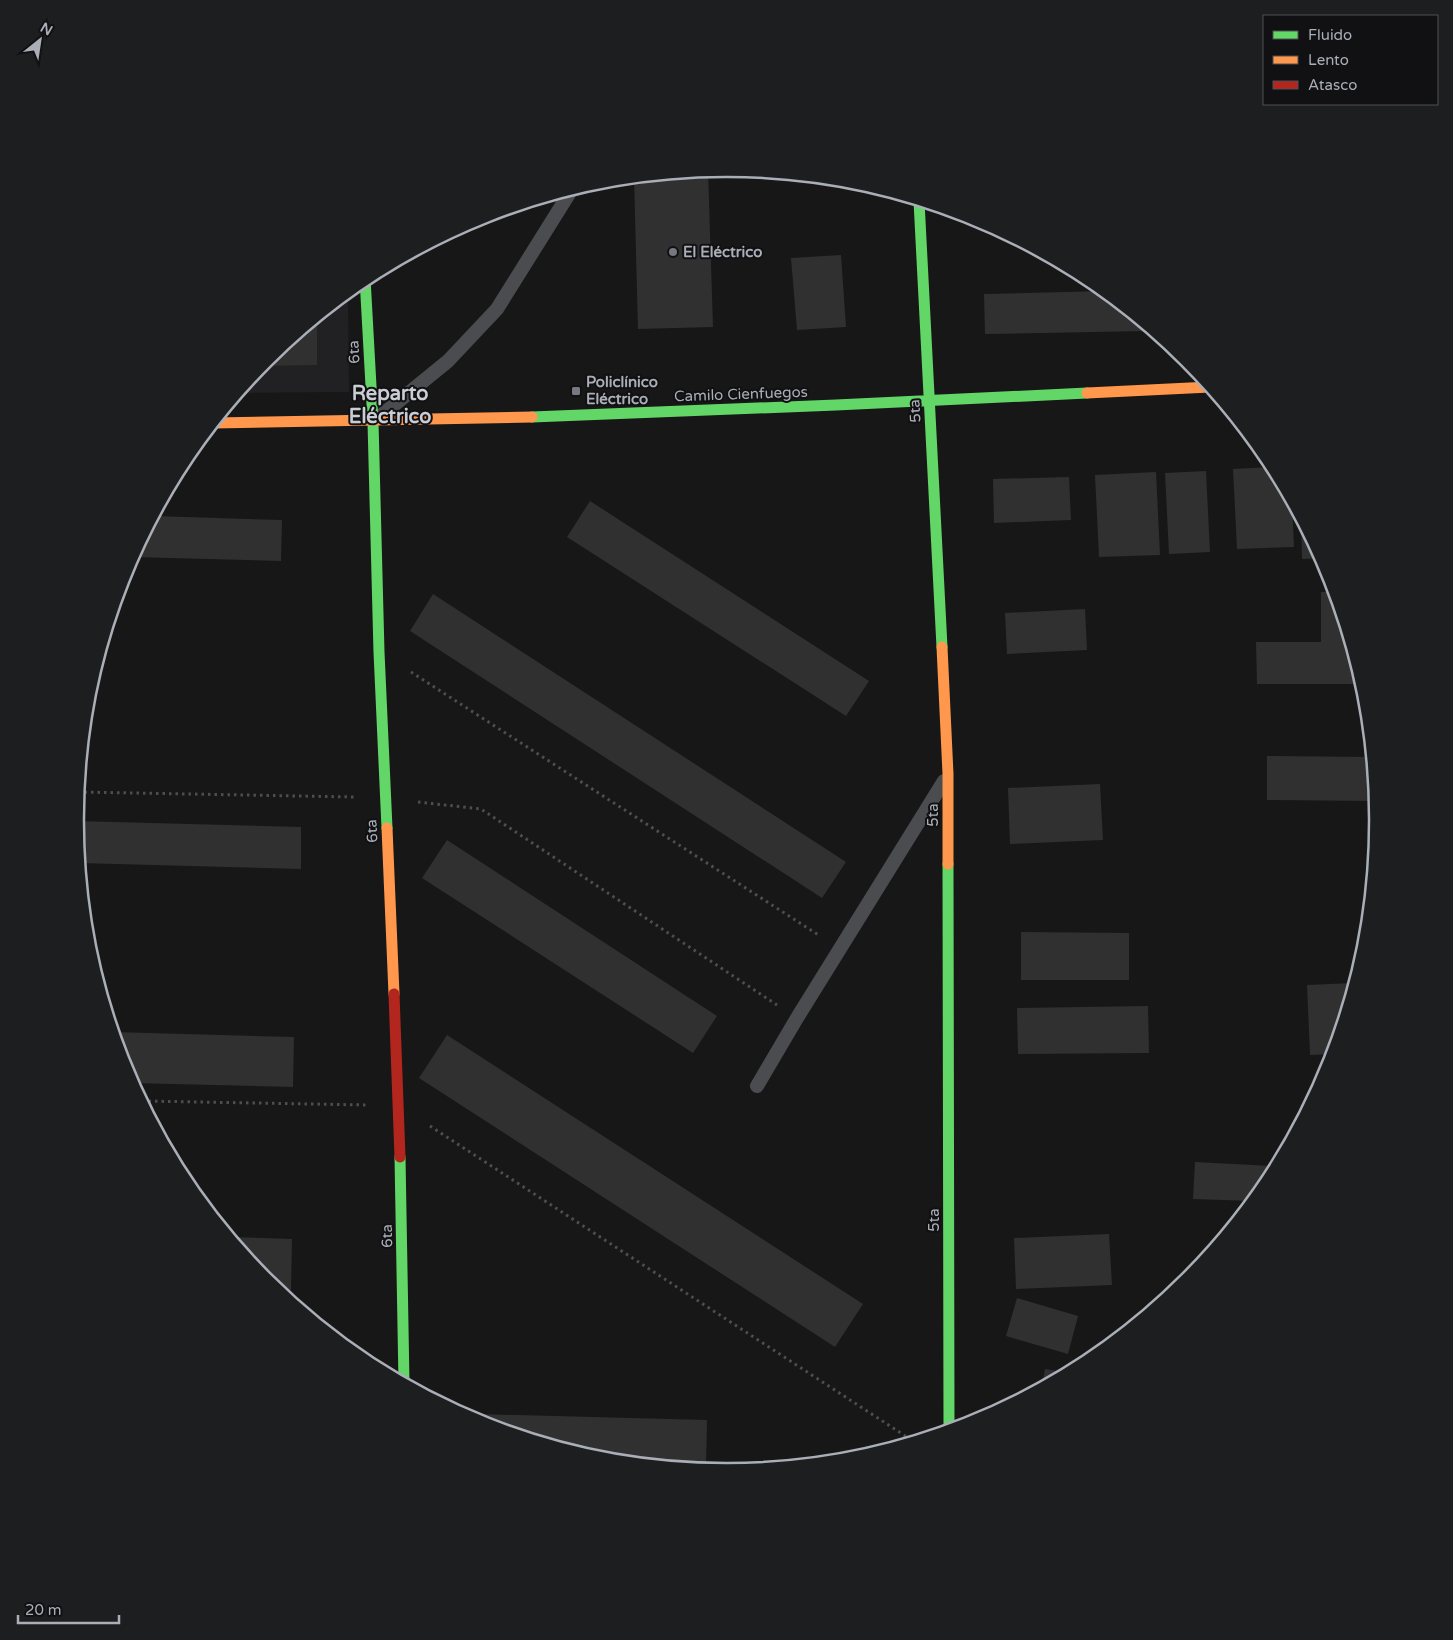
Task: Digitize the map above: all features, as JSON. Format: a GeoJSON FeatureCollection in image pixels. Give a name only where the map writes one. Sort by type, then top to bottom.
{"type":"FeatureCollection","features":[{"type":"Feature","properties":{"kind":"street","name":"5ta"},"geometry":{"type":"LineString","coordinates":[[919,207],[948,774],[949,1423]]}},
{"type":"Feature","properties":{"kind":"street","name":"6ta"},"geometry":{"type":"LineString","coordinates":[[366,288],[373,422],[379,652],[399,1106],[404,1376]]}},
{"type":"Feature","properties":{"kind":"street","name":"Camilo Cienfuegos"},"geometry":{"type":"LineString","coordinates":[[223,422],[373,422],[930,401],[1202,387]]}},
{"type":"Feature","properties":{"kind":"lane"},"geometry":{"type":"LineString","coordinates":[[373,422],[448,362],[497,309],[567,198]]}},
{"type":"Feature","properties":{"kind":"lane"},"geometry":{"type":"LineString","coordinates":[[757,1086],[948,774]]}},
{"type":"Feature","properties":{"kind":"path"},"geometry":{"type":"LineString","coordinates":[[379,652],[840,948]]}},
{"type":"Feature","properties":{"kind":"path"},"geometry":{"type":"LineString","coordinates":[[85,792],[385,798],[481,809],[797,1018]]}},
{"type":"Feature","properties":{"kind":"path"},"geometry":{"type":"LineString","coordinates":[[149,1101],[399,1106],[907,1437]]}},
{"type":"Feature","properties":{"kind":"shaded area"},"geometry":{"type":"Polygon","coordinates":[[[348,301],[349,392],[246,393],[303,337],[348,301]]]}},
{"type":"Feature","properties":{"kind":"building","name":"El Eléctrico"},"geometry":{"type":"Polygon","coordinates":[[[708,178],[713,327],[638,329],[634,184],[708,178]]]}},
{"type":"Feature","properties":{"kind":"building"},"geometry":{"type":"Polygon","coordinates":[[[841,255],[846,327],[797,330],[791,258],[841,255]]]}},
{"type":"Feature","properties":{"kind":"building"},"geometry":{"type":"Polygon","coordinates":[[[1092,291],[1143,331],[985,334],[984,294],[1092,291]]]}},
{"type":"Feature","properties":{"kind":"building"},"geometry":{"type":"Polygon","coordinates":[[[317,325],[317,365],[272,366],[317,325]]]}},
{"type":"Feature","properties":{"kind":"building"},"geometry":{"type":"Polygon","coordinates":[[[1264,467],[1293,517],[1294,547],[1237,549],[1233,469],[1264,467]]]}},
{"type":"Feature","properties":{"kind":"building"},"geometry":{"type":"Polygon","coordinates":[[[1206,471],[1210,552],[1169,554],[1165,473],[1206,471]]]}},
{"type":"Feature","properties":{"kind":"building"},"geometry":{"type":"Polygon","coordinates":[[[1156,472],[1160,555],[1099,557],[1095,475],[1156,472]]]}},
{"type":"Feature","properties":{"kind":"building"},"geometry":{"type":"Polygon","coordinates":[[[1069,477],[1071,520],[994,523],[993,479],[1069,477]]]}},
{"type":"Feature","properties":{"kind":"building"},"geometry":{"type":"Polygon","coordinates":[[[590,501],[869,681],[846,716],[567,537],[590,501]]]}},
{"type":"Feature","properties":{"kind":"building"},"geometry":{"type":"Polygon","coordinates":[[[161,516],[282,520],[281,561],[141,557],[161,516]]]}},
{"type":"Feature","properties":{"kind":"building"},"geometry":{"type":"Polygon","coordinates":[[[1301,533],[1313,558],[1302,559],[1301,533]]]}},
{"type":"Feature","properties":{"kind":"building"},"geometry":{"type":"Polygon","coordinates":[[[1321,592],[1327,592],[1335,613],[1354,684],[1257,684],[1256,642],[1321,642],[1321,592]]]}},
{"type":"Feature","properties":{"kind":"building"},"geometry":{"type":"Polygon","coordinates":[[[433,594],[846,862],[822,898],[410,631],[433,594]]]}},
{"type":"Feature","properties":{"kind":"building"},"geometry":{"type":"Polygon","coordinates":[[[1085,609],[1087,650],[1007,654],[1005,613],[1085,609]]]}},
{"type":"Feature","properties":{"kind":"building"},"geometry":{"type":"Polygon","coordinates":[[[1267,756],[1366,757],[1369,801],[1267,800],[1267,756]]]}},
{"type":"Feature","properties":{"kind":"building"},"geometry":{"type":"Polygon","coordinates":[[[1100,784],[1103,840],[1010,844],[1008,788],[1100,784]]]}},
{"type":"Feature","properties":{"kind":"building"},"geometry":{"type":"Polygon","coordinates":[[[84,821],[301,827],[301,869],[85,863],[84,821]]]}},
{"type":"Feature","properties":{"kind":"building"},"geometry":{"type":"Polygon","coordinates":[[[447,840],[717,1016],[693,1053],[422,878],[447,840]]]}},
{"type":"Feature","properties":{"kind":"building"},"geometry":{"type":"Polygon","coordinates":[[[1021,932],[1129,933],[1129,980],[1021,980],[1021,932]]]}},
{"type":"Feature","properties":{"kind":"building"},"geometry":{"type":"Polygon","coordinates":[[[1348,983],[1335,1027],[1324,1054],[1310,1055],[1307,985],[1348,983]]]}},
{"type":"Feature","properties":{"kind":"building"},"geometry":{"type":"Polygon","coordinates":[[[1148,1006],[1149,1053],[1018,1054],[1017,1008],[1148,1006]]]}},
{"type":"Feature","properties":{"kind":"building"},"geometry":{"type":"Polygon","coordinates":[[[120,1032],[294,1037],[293,1087],[141,1083],[120,1032]]]}},
{"type":"Feature","properties":{"kind":"building"},"geometry":{"type":"Polygon","coordinates":[[[447,1035],[863,1304],[835,1347],[419,1078],[447,1035]]]}},
{"type":"Feature","properties":{"kind":"building"},"geometry":{"type":"Polygon","coordinates":[[[1195,1162],[1268,1166],[1244,1201],[1193,1199],[1195,1162]]]}},
{"type":"Feature","properties":{"kind":"building"},"geometry":{"type":"Polygon","coordinates":[[[1109,1234],[1112,1285],[1016,1289],[1014,1238],[1109,1234]]]}},
{"type":"Feature","properties":{"kind":"building"},"geometry":{"type":"Polygon","coordinates":[[[238,1237],[292,1239],[291,1290],[272,1274],[238,1237]]]}},
{"type":"Feature","properties":{"kind":"building"},"geometry":{"type":"Polygon","coordinates":[[[1017,1298],[1078,1316],[1068,1354],[1006,1336],[1017,1298]]]}},
{"type":"Feature","properties":{"kind":"building"},"geometry":{"type":"Polygon","coordinates":[[[1045,1369],[1057,1371],[1048,1377],[1043,1379],[1045,1369]]]}},
{"type":"Feature","properties":{"kind":"building"},"geometry":{"type":"Polygon","coordinates":[[[481,1414],[707,1420],[706,1462],[643,1457],[601,1450],[560,1441],[520,1429],[481,1414]]]}},
{"type":"Feature","properties":{"kind":"traffic: fast"},"geometry":{"type":"LineString","coordinates":[[919,207],[942,647]]}},
{"type":"Feature","properties":{"kind":"traffic: fast"},"geometry":{"type":"LineString","coordinates":[[366,288],[373,422],[379,652],[387,828]]}},
{"type":"Feature","properties":{"kind":"traffic: fast"},"geometry":{"type":"LineString","coordinates":[[532,417],[1087,393]]}},
{"type":"Feature","properties":{"kind":"traffic: fast"},"geometry":{"type":"LineString","coordinates":[[948,864],[949,1423]]}},
{"type":"Feature","properties":{"kind":"traffic: fast"},"geometry":{"type":"LineString","coordinates":[[400,1157],[404,1376]]}},
{"type":"Feature","properties":{"kind":"traffic: slow"},"geometry":{"type":"LineString","coordinates":[[1087,393],[1202,387]]}},
{"type":"Feature","properties":{"kind":"traffic: slow"},"geometry":{"type":"LineString","coordinates":[[222,423],[532,417]]}},
{"type":"Feature","properties":{"kind":"traffic: slow"},"geometry":{"type":"LineString","coordinates":[[942,647],[948,774],[948,864]]}},
{"type":"Feature","properties":{"kind":"traffic: slow"},"geometry":{"type":"LineString","coordinates":[[387,828],[394,994]]}},
{"type":"Feature","properties":{"kind":"traffic: jam"},"geometry":{"type":"LineString","coordinates":[[394,994],[400,1157]]}},
{"type":"Feature","properties":{"kind":"place","name":"El Eléctrico"},"geometry":{"type":"Point","coordinates":[673,252]}},
{"type":"Feature","properties":{"kind":"place","name":"Policlínico Eléctrico"},"geometry":{"type":"Point","coordinates":[576,391]}},
{"type":"Feature","properties":{"kind":"district","name":"Reparto Eléctrico"},"geometry":{"type":"Point","coordinates":[390,404]}}]}
